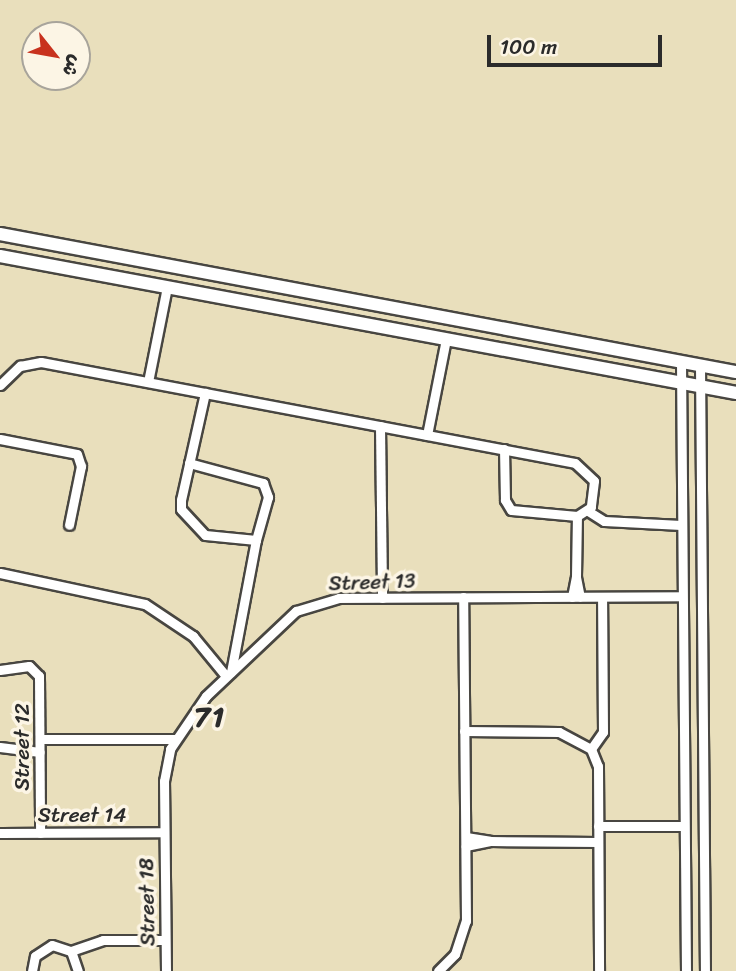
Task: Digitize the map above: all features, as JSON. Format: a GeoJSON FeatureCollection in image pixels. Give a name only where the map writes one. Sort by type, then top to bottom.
{"type":"FeatureCollection","features":[{"type":"Feature","properties":{"kind":"street"},"geometry":{"type":"LineString","coordinates":[[0,234],[736,372]]}},
{"type":"Feature","properties":{"kind":"street"},"geometry":{"type":"LineString","coordinates":[[0,256],[736,393]]}},
{"type":"Feature","properties":{"kind":"street"},"geometry":{"type":"LineString","coordinates":[[148,382],[167,287]]}},
{"type":"Feature","properties":{"kind":"street"},"geometry":{"type":"LineString","coordinates":[[427,435],[446,339]]}},
{"type":"Feature","properties":{"kind":"street"},"geometry":{"type":"LineString","coordinates":[[0,386],[20,366],[41,362],[504,449],[588,470],[594,481],[588,511]]}},
{"type":"Feature","properties":{"kind":"street"},"geometry":{"type":"LineString","coordinates":[[681,362],[686,971]]}},
{"type":"Feature","properties":{"kind":"street"},"geometry":{"type":"LineString","coordinates":[[700,365],[705,971]]}},
{"type":"Feature","properties":{"kind":"street"},"geometry":{"type":"LineString","coordinates":[[205,393],[181,500],[190,526],[205,535],[256,540]]}},
{"type":"Feature","properties":{"kind":"street"},"geometry":{"type":"LineString","coordinates":[[380,426],[382,598]]}},
{"type":"Feature","properties":{"kind":"street"},"geometry":{"type":"LineString","coordinates":[[0,439],[76,454],[81,466],[69,525]]}},
{"type":"Feature","properties":{"kind":"street"},"geometry":{"type":"LineString","coordinates":[[504,449],[505,500],[511,510],[577,516],[588,511]]}},
{"type":"Feature","properties":{"kind":"street"},"geometry":{"type":"LineString","coordinates":[[189,463],[263,483],[268,498],[256,540],[228,674]]}},
{"type":"Feature","properties":{"kind":"street"},"geometry":{"type":"LineString","coordinates":[[588,511],[604,521],[681,525]]}},
{"type":"Feature","properties":{"kind":"street"},"geometry":{"type":"LineString","coordinates":[[576,597],[577,516]]}},
{"type":"Feature","properties":{"kind":"street"},"geometry":{"type":"LineString","coordinates":[[0,573],[145,604],[193,636],[228,674]]}},
{"type":"Feature","properties":{"kind":"street","name":"Street 13"},"geometry":{"type":"LineString","coordinates":[[164,832],[165,770],[174,739],[228,674],[306,606],[382,598],[681,596]]}},
{"type":"Feature","properties":{"kind":"street"},"geometry":{"type":"LineString","coordinates":[[442,970],[466,921],[463,597]]}},
{"type":"Feature","properties":{"kind":"street"},"geometry":{"type":"LineString","coordinates":[[591,749],[604,725],[602,597]]}},
{"type":"Feature","properties":{"kind":"street","name":"Street 12"},"geometry":{"type":"LineString","coordinates":[[0,670],[29,666],[40,680],[40,833]]}},
{"type":"Feature","properties":{"kind":"street"},"geometry":{"type":"LineString","coordinates":[[464,731],[559,732],[591,749],[598,766],[599,971]]}},
{"type":"Feature","properties":{"kind":"street"},"geometry":{"type":"LineString","coordinates":[[40,739],[174,739]]}},
{"type":"Feature","properties":{"kind":"street"},"geometry":{"type":"LineString","coordinates":[[0,747],[40,752]]}},
{"type":"Feature","properties":{"kind":"street"},"geometry":{"type":"LineString","coordinates":[[598,826],[684,826]]}},
{"type":"Feature","properties":{"kind":"street","name":"Street 14"},"geometry":{"type":"LineString","coordinates":[[0,833],[164,832]]}},
{"type":"Feature","properties":{"kind":"street","name":"Street 18"},"geometry":{"type":"LineString","coordinates":[[164,832],[166,971]]}},
{"type":"Feature","properties":{"kind":"street"},"geometry":{"type":"LineString","coordinates":[[466,841],[598,842]]}},
{"type":"Feature","properties":{"kind":"street"},"geometry":{"type":"LineString","coordinates":[[33,971],[45,947],[71,951],[103,940],[165,940]]}},
{"type":"Feature","properties":{"kind":"street"},"geometry":{"type":"LineString","coordinates":[[71,951],[78,971]]}},
{"type":"Feature","properties":{"kind":"district","name":"71"},"geometry":{"type":"Point","coordinates":[210,717]}}]}
